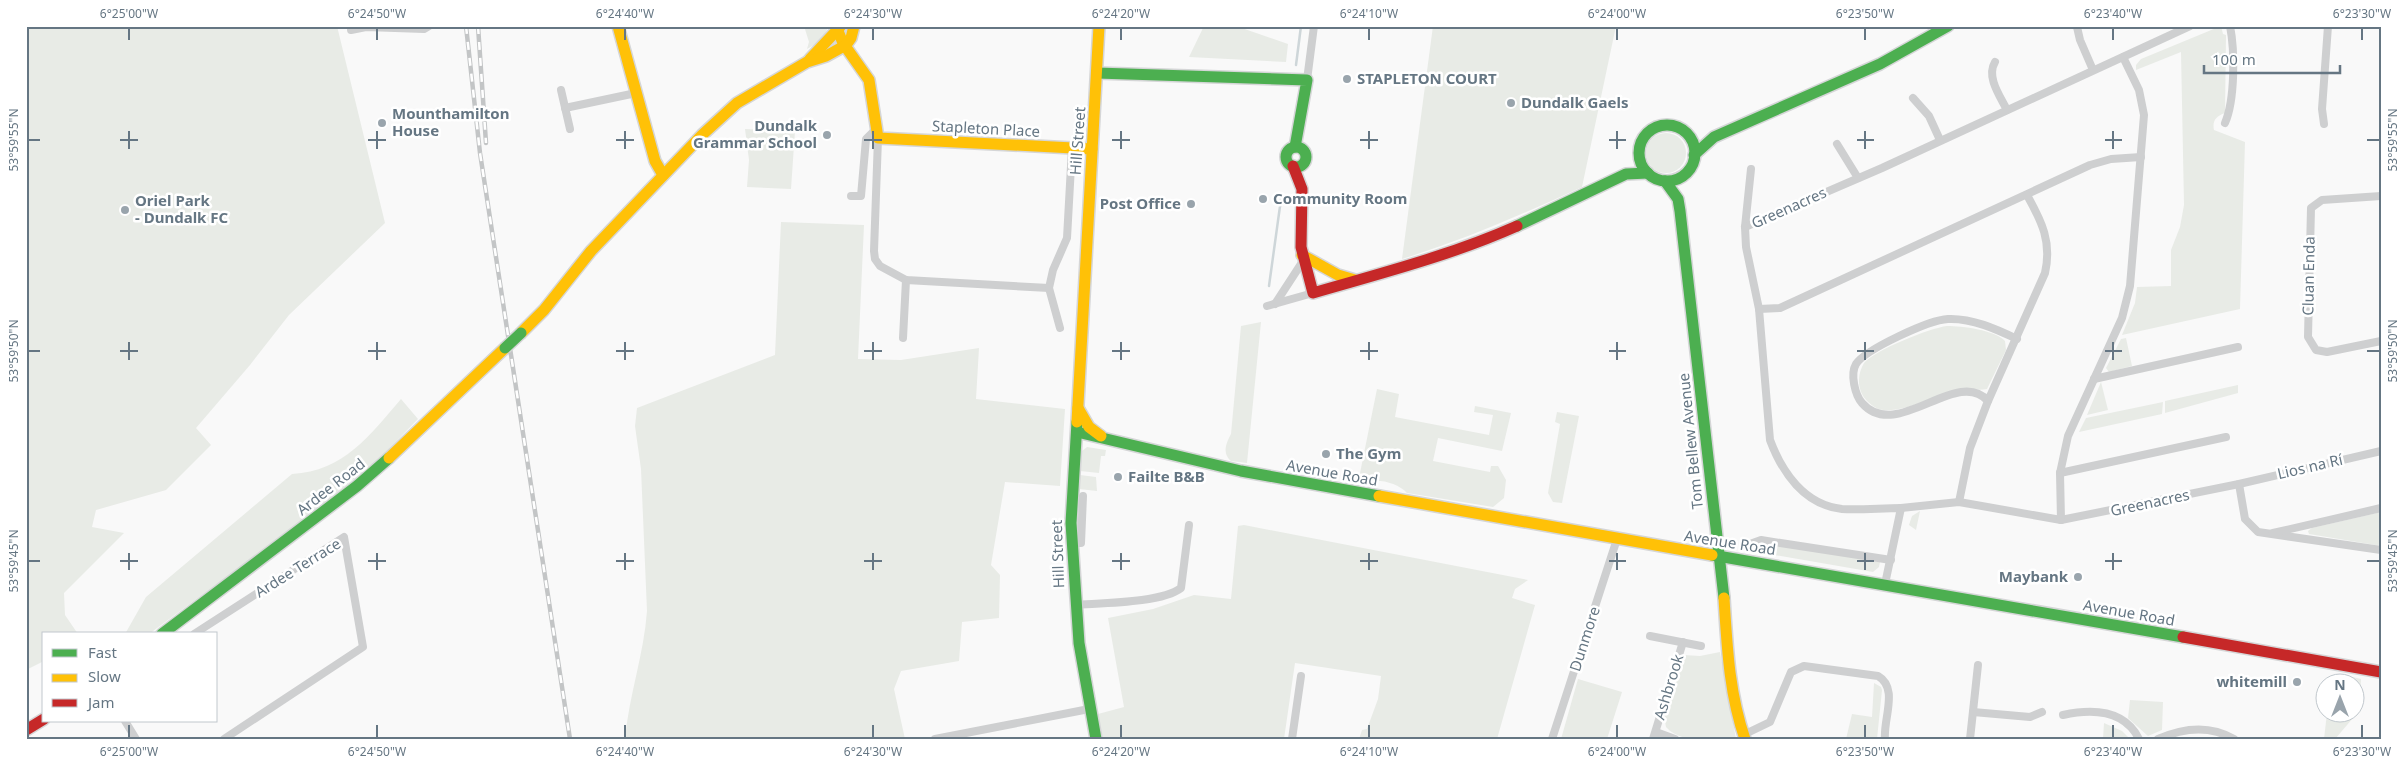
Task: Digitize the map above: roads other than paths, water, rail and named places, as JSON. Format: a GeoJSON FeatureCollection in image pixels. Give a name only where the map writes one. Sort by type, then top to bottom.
{"type":"FeatureCollection","features":[{"type":"Feature","properties":{"kind":"street"},"geometry":{"type":"LineString","coordinates":[[351,30],[366,28],[424,29],[429,26]]}},
{"type":"Feature","properties":{"kind":"street"},"geometry":{"type":"LineString","coordinates":[[618,26],[654,161],[663,175]]}},
{"type":"Feature","properties":{"kind":"street"},"geometry":{"type":"LineString","coordinates":[[807,62],[826,56],[846,45],[851,38],[854,26]]}},
{"type":"Feature","properties":{"kind":"street","name":"Hill Street"},"geometry":{"type":"LineString","coordinates":[[1096,739],[1089,709],[1075,604],[1071,543],[1081,318],[1099,26]]}},
{"type":"Feature","properties":{"kind":"street"},"geometry":{"type":"LineString","coordinates":[[1302,189],[1293,166],[1287,161],[1286,155],[1295,147],[1314,26]]}},
{"type":"Feature","properties":{"kind":"street"},"geometry":{"type":"LineString","coordinates":[[1694,155],[1714,137],[1880,64],[1948,26]]}},
{"type":"Feature","properties":{"kind":"street","name":"Greenacres"},"geometry":{"type":"LineString","coordinates":[[2190,26],[2180,28],[2123,57],[1858,178],[1745,227],[1746,247],[1759,309],[1770,440],[1788,477],[1800,489],[1828,505],[1842,509],[1901,508],[1959,502],[2061,520],[2239,484]]}},
{"type":"Feature","properties":{"kind":"street"},"geometry":{"type":"LineString","coordinates":[[2224,123],[2230,112],[2232,36],[2230,26]]}},
{"type":"Feature","properties":{"kind":"street"},"geometry":{"type":"LineString","coordinates":[[2324,124],[2322,109],[2328,26]]}},
{"type":"Feature","properties":{"kind":"street"},"geometry":{"type":"LineString","coordinates":[[2077,27],[2080,40],[2093,70]]}},
{"type":"Feature","properties":{"kind":"street"},"geometry":{"type":"LineString","coordinates":[[839,28],[840,39],[858,61],[869,80],[873,95],[877,134],[876,259],[880,266],[906,280],[1049,288]]}},
{"type":"Feature","properties":{"kind":"street"},"geometry":{"type":"LineString","coordinates":[[807,62],[839,28]]}},
{"type":"Feature","properties":{"kind":"street"},"geometry":{"type":"LineString","coordinates":[[2061,520],[2060,473],[2068,436],[2122,318],[2130,286],[2141,157],[2143,103],[2123,57]]}},
{"type":"Feature","properties":{"kind":"street","name":"Ardee Road"},"geometry":{"type":"LineString","coordinates":[[165,632],[357,486],[394,454],[544,310],[591,251],[702,135],[737,103],[807,62]]}},
{"type":"Feature","properties":{"kind":"street"},"geometry":{"type":"LineString","coordinates":[[1995,62],[1991,68],[1992,78],[2006,110]]}},
{"type":"Feature","properties":{"kind":"street"},"geometry":{"type":"LineString","coordinates":[[1097,73],[1170,77],[1306,80]]}},
{"type":"Feature","properties":{"kind":"street"},"geometry":{"type":"LineString","coordinates":[[561,90],[570,129]]}},
{"type":"Feature","properties":{"kind":"street"},"geometry":{"type":"LineString","coordinates":[[565,108],[636,93]]}},
{"type":"Feature","properties":{"kind":"street"},"geometry":{"type":"LineString","coordinates":[[1913,98],[1929,116],[1940,140]]}},
{"type":"Feature","properties":{"kind":"street"},"geometry":{"type":"LineString","coordinates":[[1626,174],[1639,156],[1642,140],[1649,132],[1658,127],[1673,126],[1689,136],[1714,137]]}},
{"type":"Feature","properties":{"kind":"street"},"geometry":{"type":"LineString","coordinates":[[852,196],[861,196],[866,139],[877,134]]}},
{"type":"Feature","properties":{"kind":"street","name":"Stapleton Place"},"geometry":{"type":"LineString","coordinates":[[877,134],[1092,149]]}},
{"type":"Feature","properties":{"kind":"street"},"geometry":{"type":"LineString","coordinates":[[1639,156],[1648,173],[1656,179],[1666,181],[1684,175],[1692,166],[1694,155],[1694,146],[1689,136]]}},
{"type":"Feature","properties":{"kind":"street"},"geometry":{"type":"LineString","coordinates":[[1837,144],[1858,178]]}},
{"type":"Feature","properties":{"kind":"street"},"geometry":{"type":"LineString","coordinates":[[1295,147],[1304,151],[1305,176],[1302,189],[1300,238],[1303,258],[1313,293]]}},
{"type":"Feature","properties":{"kind":"street"},"geometry":{"type":"LineString","coordinates":[[1060,328],[1049,288],[1052,270],[1067,238],[1072,148]]}},
{"type":"Feature","properties":{"kind":"street"},"geometry":{"type":"LineString","coordinates":[[1759,309],[1780,308],[2076,172],[2111,159],[2141,157]]}},
{"type":"Feature","properties":{"kind":"street"},"geometry":{"type":"LineString","coordinates":[[1293,166],[1302,165],[1305,161]]}},
{"type":"Feature","properties":{"kind":"street"},"geometry":{"type":"LineString","coordinates":[[1745,227],[1751,169]]}},
{"type":"Feature","properties":{"kind":"street"},"geometry":{"type":"LineString","coordinates":[[1303,258],[1296,274],[1271,305],[1415,264],[1490,238],[1577,199],[1626,174],[1648,173]]}},
{"type":"Feature","properties":{"kind":"street","name":"Tom Bellew Avenue"},"geometry":{"type":"LineString","coordinates":[[1684,175],[1678,199],[1720,557],[1733,690],[1744,737]]}},
{"type":"Feature","properties":{"kind":"street","name":"Tom Bellew Avenue"},"geometry":{"type":"LineString","coordinates":[[1666,181],[1678,199]]}},
{"type":"Feature","properties":{"kind":"street"},"geometry":{"type":"LineString","coordinates":[[1959,502],[1970,448],[1988,400],[2045,273],[2049,256],[2044,230],[2027,195]]}},
{"type":"Feature","properties":{"kind":"street","name":"Cluan Enda"},"geometry":{"type":"LineString","coordinates":[[2381,196],[2322,200],[2311,208],[2308,337],[2316,350],[2327,352],[2381,341]]}},
{"type":"Feature","properties":{"kind":"street"},"geometry":{"type":"LineString","coordinates":[[1303,258],[1338,275],[1357,280]]}},
{"type":"Feature","properties":{"kind":"street"},"geometry":{"type":"LineString","coordinates":[[904,338],[906,280]]}},
{"type":"Feature","properties":{"kind":"street"},"geometry":{"type":"LineString","coordinates":[[1988,400],[1977,393],[1964,392],[1897,415],[1879,415],[1866,408],[1857,397],[1854,380],[1855,365],[1861,359],[1894,339],[1935,321],[1947,319],[1969,321],[1995,328],[2017,339]]}},
{"type":"Feature","properties":{"kind":"street"},"geometry":{"type":"LineString","coordinates":[[2094,379],[2238,347]]}},
{"type":"Feature","properties":{"kind":"street"},"geometry":{"type":"LineString","coordinates":[[1078,406],[1089,427],[1102,437]]}},
{"type":"Feature","properties":{"kind":"street","name":"Avenue Road"},"geometry":{"type":"LineString","coordinates":[[1077,432],[1241,471],[1617,539],[1885,584],[2381,672]]}},
{"type":"Feature","properties":{"kind":"street"},"geometry":{"type":"LineString","coordinates":[[2060,473],[2226,437]]}},
{"type":"Feature","properties":{"kind":"street","name":"Lios na Rí"},"geometry":{"type":"LineString","coordinates":[[2239,484],[2381,451]]}},
{"type":"Feature","properties":{"kind":"street"},"geometry":{"type":"LineString","coordinates":[[2239,484],[2245,519],[2258,532],[2381,550]]}},
{"type":"Feature","properties":{"kind":"street"},"geometry":{"type":"LineString","coordinates":[[1071,543],[1081,543],[1083,496]]}},
{"type":"Feature","properties":{"kind":"street"},"geometry":{"type":"LineString","coordinates":[[1885,584],[1901,508]]}},
{"type":"Feature","properties":{"kind":"street"},"geometry":{"type":"LineString","coordinates":[[2269,534],[2381,508]]}},
{"type":"Feature","properties":{"kind":"street"},"geometry":{"type":"LineString","coordinates":[[1075,604],[1131,600],[1173,594],[1181,588],[1188,525]]}},
{"type":"Feature","properties":{"kind":"street","name":"Ardee Terrace"},"geometry":{"type":"LineString","coordinates":[[197,632],[344,537],[363,647],[224,739]]}},
{"type":"Feature","properties":{"kind":"street","name":"Dunmore"},"geometry":{"type":"LineString","coordinates":[[1552,739],[1617,539]]}},
{"type":"Feature","properties":{"kind":"street"},"geometry":{"type":"LineString","coordinates":[[1747,545],[1761,540],[1891,560]]}},
{"type":"Feature","properties":{"kind":"street","name":"Ashbrook"},"geometry":{"type":"LineString","coordinates":[[1650,636],[1701,646]]}},
{"type":"Feature","properties":{"kind":"street","name":"Ashbrook"},"geometry":{"type":"LineString","coordinates":[[1675,739],[1654,735],[1683,642]]}},
{"type":"Feature","properties":{"kind":"street"},"geometry":{"type":"LineString","coordinates":[[1970,739],[1978,665]]}},
{"type":"Feature","properties":{"kind":"street"},"geometry":{"type":"LineString","coordinates":[[1744,737],[1770,722],[1791,672],[1804,666],[1878,676],[1884,680],[1888,684],[1889,695],[1885,739]]}},
{"type":"Feature","properties":{"kind":"street"},"geometry":{"type":"LineString","coordinates":[[1292,739],[1301,676]]}},
{"type":"Feature","properties":{"kind":"street"},"geometry":{"type":"LineString","coordinates":[[935,739],[1089,709]]}},
{"type":"Feature","properties":{"kind":"street"},"geometry":{"type":"LineString","coordinates":[[2063,715],[2097,710],[2113,715],[2125,721],[2139,739]]}},
{"type":"Feature","properties":{"kind":"street"},"geometry":{"type":"LineString","coordinates":[[1973,712],[2030,717],[2042,712]]}},
{"type":"Feature","properties":{"kind":"street"},"geometry":{"type":"LineString","coordinates":[[26,730],[42,720]]}},
{"type":"Feature","properties":{"kind":"street"},"geometry":{"type":"LineString","coordinates":[[127,722],[136,739]]}},
{"type":"Feature","properties":{"kind":"street"},"geometry":{"type":"LineString","coordinates":[[2158,739],[2182,731],[2201,730],[2225,734],[2234,739]]}},
{"type":"Feature","properties":{"kind":"waterway"},"geometry":{"type":"LineString","coordinates":[[1296,65],[1301,26]]}},
{"type":"Feature","properties":{"kind":"waterway"},"geometry":{"type":"LineString","coordinates":[[1269,286],[1281,199]]}},
{"type":"Feature","properties":{"kind":"railway"},"geometry":{"type":"LineString","coordinates":[[466,26],[480,153],[570,739]]}},
{"type":"Feature","properties":{"kind":"railway"},"geometry":{"type":"LineString","coordinates":[[478,26],[486,143]]}},
{"type":"Feature","properties":{"kind":"place","name":"STAPLETON COURT"},"geometry":{"type":"Point","coordinates":[1347,79]}},
{"type":"Feature","properties":{"kind":"place","name":"Dundalk Gaels"},"geometry":{"type":"Point","coordinates":[1511,103]}},
{"type":"Feature","properties":{"kind":"place","name":"Mounthamilton House"},"geometry":{"type":"Point","coordinates":[382,123]}},
{"type":"Feature","properties":{"kind":"place","name":"Dundalk Grammar School"},"geometry":{"type":"Point","coordinates":[827,135]}},
{"type":"Feature","properties":{"kind":"place","name":"Community Room"},"geometry":{"type":"Point","coordinates":[1263,199]}},
{"type":"Feature","properties":{"kind":"place","name":"Post Office"},"geometry":{"type":"Point","coordinates":[1191,204]}},
{"type":"Feature","properties":{"kind":"place","name":"Oriel Park - Dundalk FC"},"geometry":{"type":"Point","coordinates":[125,210]}},
{"type":"Feature","properties":{"kind":"place","name":"The Gym"},"geometry":{"type":"Point","coordinates":[1326,454]}},
{"type":"Feature","properties":{"kind":"place","name":"Failte B&B"},"geometry":{"type":"Point","coordinates":[1118,477]}},
{"type":"Feature","properties":{"kind":"place","name":"Maybank"},"geometry":{"type":"Point","coordinates":[2078,577]}},
{"type":"Feature","properties":{"kind":"place","name":"whitemill"},"geometry":{"type":"Point","coordinates":[2297,682]}}]}
